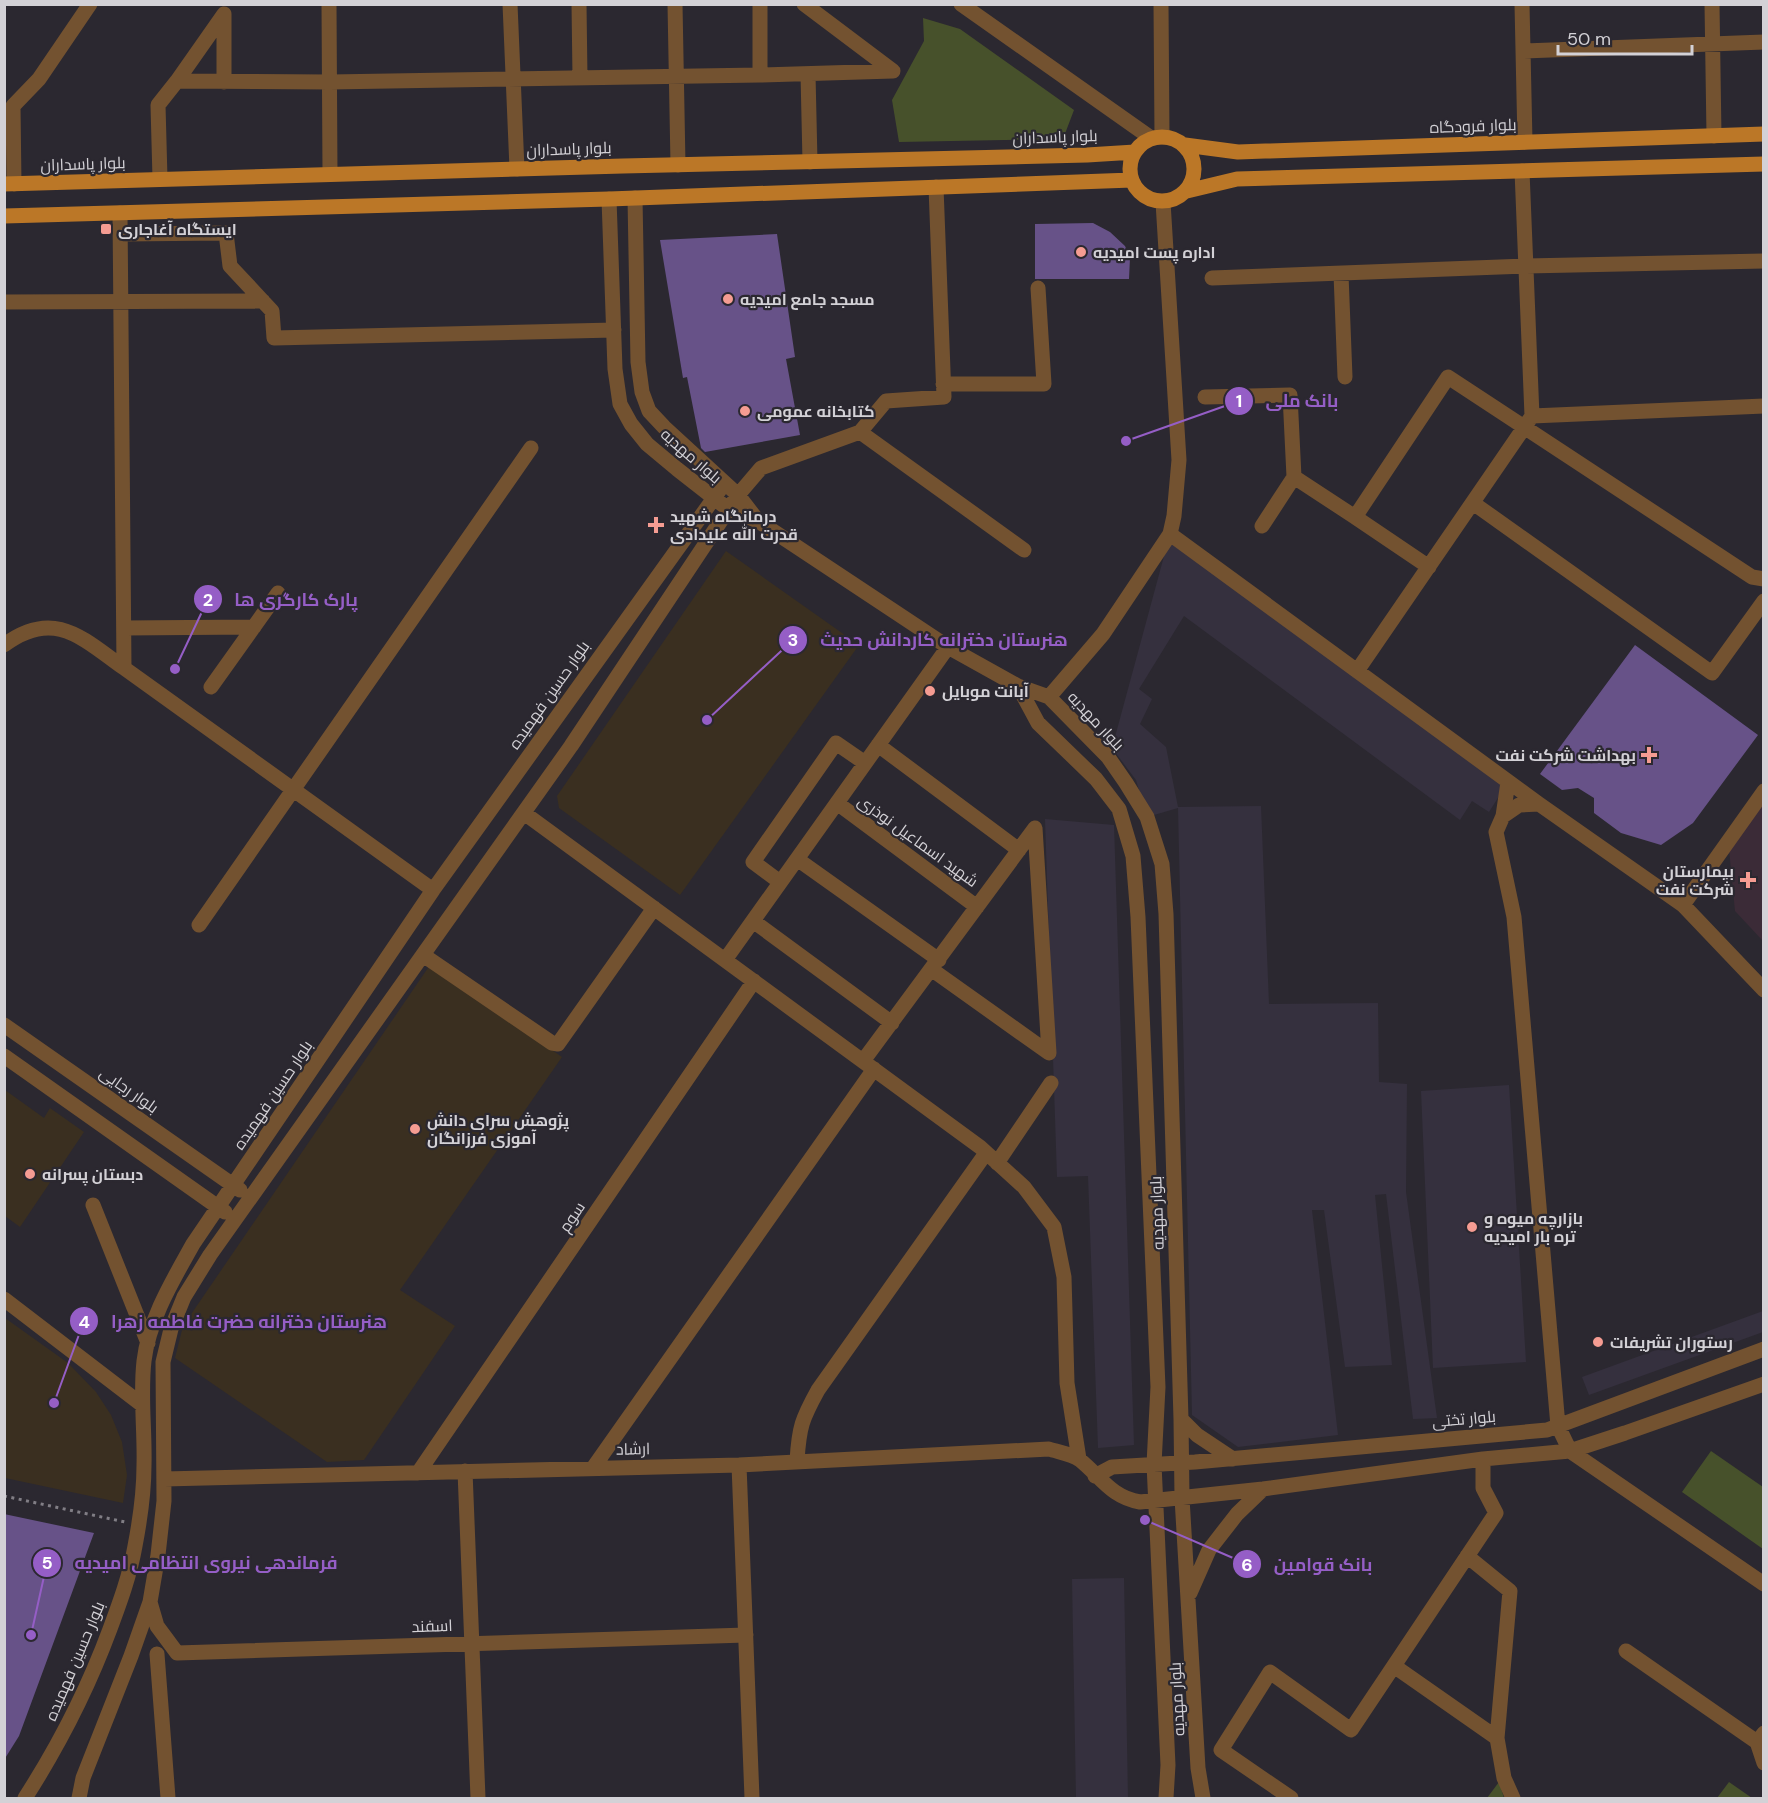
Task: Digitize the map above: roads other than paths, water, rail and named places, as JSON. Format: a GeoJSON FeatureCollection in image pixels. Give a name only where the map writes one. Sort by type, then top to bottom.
{"type":"FeatureCollection","features":[{"type":"Feature","properties":{"kind":"main road","name":"بلوار فرودگاه"},"geometry":{"type":"LineString","coordinates":[[1185,145],[1238,152],[1764,134]]}},
{"type":"Feature","properties":{"kind":"main road"},"geometry":{"type":"LineString","coordinates":[[1156,138],[1178,140],[1185,145],[1191,153],[1195,173],[1187,191],[1180,197],[1163,202],[1153,201],[1144,196],[1132,180],[1130,170],[1135,152],[1142,144],[1156,138]]}},
{"type":"Feature","properties":{"kind":"main road","name":"بلوار پاسداران"},"geometry":{"type":"LineString","coordinates":[[9,184],[1135,152]]}},
{"type":"Feature","properties":{"kind":"main road"},"geometry":{"type":"LineString","coordinates":[[1187,191],[1237,179],[1764,164]]}},
{"type":"Feature","properties":{"kind":"main road"},"geometry":{"type":"LineString","coordinates":[[4,216],[609,199],[1132,180]]}},
{"type":"Feature","properties":{"kind":"street"},"geometry":{"type":"LineString","coordinates":[[9,184],[12,106],[39,79],[90,4]]}},
{"type":"Feature","properties":{"kind":"street"},"geometry":{"type":"LineString","coordinates":[[329,4],[330,174]]}},
{"type":"Feature","properties":{"kind":"street"},"geometry":{"type":"LineString","coordinates":[[510,4],[517,169]]}},
{"type":"Feature","properties":{"kind":"street"},"geometry":{"type":"LineString","coordinates":[[675,4],[678,165]]}},
{"type":"Feature","properties":{"kind":"street"},"geometry":{"type":"LineString","coordinates":[[760,4],[760,75]]}},
{"type":"Feature","properties":{"kind":"street"},"geometry":{"type":"LineString","coordinates":[[177,81],[512,80],[893,72],[804,4]]}},
{"type":"Feature","properties":{"kind":"street"},"geometry":{"type":"LineString","coordinates":[[961,4],[1156,138]]}},
{"type":"Feature","properties":{"kind":"street"},"geometry":{"type":"LineString","coordinates":[[1156,138],[1161,4]]}},
{"type":"Feature","properties":{"kind":"street"},"geometry":{"type":"LineString","coordinates":[[1522,4],[1525,142]]}},
{"type":"Feature","properties":{"kind":"street"},"geometry":{"type":"LineString","coordinates":[[1712,4],[1714,136]]}},
{"type":"Feature","properties":{"kind":"street"},"geometry":{"type":"LineString","coordinates":[[580,5],[580,78]]}},
{"type":"Feature","properties":{"kind":"street"},"geometry":{"type":"LineString","coordinates":[[160,179],[158,105],[224,14],[224,82]]}},
{"type":"Feature","properties":{"kind":"street"},"geometry":{"type":"LineString","coordinates":[[1523,51],[1764,42]]}},
{"type":"Feature","properties":{"kind":"street"},"geometry":{"type":"LineString","coordinates":[[808,74],[810,162]]}},
{"type":"Feature","properties":{"kind":"street"},"geometry":{"type":"LineString","coordinates":[[1357,671],[1528,421],[1522,171]]}},
{"type":"Feature","properties":{"kind":"street"},"geometry":{"type":"LineString","coordinates":[[79,1798],[83,1778],[150,1602],[158,1555],[164,1479],[163,1362],[171,1329],[184,1298],[210,1255],[571,746],[738,495],[761,468],[860,432],[886,401],[944,397],[936,187]]}},
{"type":"Feature","properties":{"kind":"street","name":"بلوار مهدیه"},"geometry":{"type":"LineString","coordinates":[[635,198],[638,362],[642,392],[649,411],[738,495],[758,521]]}},
{"type":"Feature","properties":{"kind":"street","name":"بلوار مهدیه"},"geometry":{"type":"LineString","coordinates":[[609,199],[615,369],[620,404],[631,424],[647,444],[713,500],[728,509],[758,521],[948,647],[1018,686],[1049,697],[1108,757],[1147,817],[1162,864],[1167,926],[1182,1498],[1198,1768],[1203,1798]]}},
{"type":"Feature","properties":{"kind":"street"},"geometry":{"type":"LineString","coordinates":[[1049,697],[1103,634],[1170,534],[1179,460],[1163,202]]}},
{"type":"Feature","properties":{"kind":"street"},"geometry":{"type":"LineString","coordinates":[[120,213],[124,668]]}},
{"type":"Feature","properties":{"kind":"street"},"geometry":{"type":"LineString","coordinates":[[121,234],[226,233],[230,266],[272,311],[274,338],[614,330]]}},
{"type":"Feature","properties":{"kind":"street"},"geometry":{"type":"LineString","coordinates":[[1212,278],[1526,266],[1764,261]]}},
{"type":"Feature","properties":{"kind":"street"},"geometry":{"type":"LineString","coordinates":[[1341,274],[1345,377]]}},
{"type":"Feature","properties":{"kind":"street"},"geometry":{"type":"LineString","coordinates":[[943,384],[1044,384],[1038,288]]}},
{"type":"Feature","properties":{"kind":"street"},"geometry":{"type":"LineString","coordinates":[[4,302],[262,301]]}},
{"type":"Feature","properties":{"kind":"street"},"geometry":{"type":"LineString","coordinates":[[1355,517],[1448,377],[1528,421],[1752,578],[1764,579]]}},
{"type":"Feature","properties":{"kind":"street"},"geometry":{"type":"LineString","coordinates":[[1205,397],[1290,395],[1294,477],[1262,526]]}},
{"type":"Feature","properties":{"kind":"street"},"geometry":{"type":"LineString","coordinates":[[1528,421],[1764,406]]}},
{"type":"Feature","properties":{"kind":"street"},"geometry":{"type":"LineString","coordinates":[[860,432],[1024,550]]}},
{"type":"Feature","properties":{"kind":"street"},"geometry":{"type":"LineString","coordinates":[[199,925],[531,448]]}},
{"type":"Feature","properties":{"kind":"street"},"geometry":{"type":"LineString","coordinates":[[1294,477],[1429,567]]}},
{"type":"Feature","properties":{"kind":"street","name":"بلوار حسین فهمیده"},"geometry":{"type":"LineString","coordinates":[[25,1798],[77,1711],[124,1593],[135,1548],[144,1466],[141,1404],[144,1359],[154,1323],[168,1289],[193,1244],[433,890],[680,542],[724,484]]}},
{"type":"Feature","properties":{"kind":"street"},"geometry":{"type":"LineString","coordinates":[[1473,503],[1712,673],[1764,602]]}},
{"type":"Feature","properties":{"kind":"street"},"geometry":{"type":"LineString","coordinates":[[1170,534],[1508,782],[1683,905],[1764,990]]}},
{"type":"Feature","properties":{"kind":"street"},"geometry":{"type":"LineString","coordinates":[[212,687],[278,593]]}},
{"type":"Feature","properties":{"kind":"street"},"geometry":{"type":"LineString","coordinates":[[4,645],[18,635],[45,626],[63,630],[84,639],[433,890]]}},
{"type":"Feature","properties":{"kind":"street"},"geometry":{"type":"LineString","coordinates":[[124,628],[254,627]]}},
{"type":"Feature","properties":{"kind":"street"},"geometry":{"type":"LineString","coordinates":[[725,960],[948,647]]}},
{"type":"Feature","properties":{"kind":"street","name":"بلوار مهدیه"},"geometry":{"type":"LineString","coordinates":[[1018,686],[1038,723],[1096,779],[1119,809],[1133,856],[1138,917],[1158,1387],[1154,1464],[1168,1765],[1166,1798]]}},
{"type":"Feature","properties":{"kind":"street"},"geometry":{"type":"LineString","coordinates":[[780,882],[753,862],[836,743],[865,763]]}},
{"type":"Feature","properties":{"kind":"street"},"geometry":{"type":"LineString","coordinates":[[878,745],[1019,850]]}},
{"type":"Feature","properties":{"kind":"street"},"geometry":{"type":"LineString","coordinates":[[1508,782],[1503,816],[1496,832],[1514,917],[1558,1426],[1570,1451],[1764,1584]]}},
{"type":"Feature","properties":{"kind":"street"},"geometry":{"type":"LineString","coordinates":[[1683,905],[1764,791]]}},
{"type":"Feature","properties":{"kind":"street","name":"شهید اسماعیل نوذری"},"geometry":{"type":"LineString","coordinates":[[837,803],[977,907]]}},
{"type":"Feature","properties":{"kind":"street"},"geometry":{"type":"LineString","coordinates":[[1503,816],[1519,806],[1539,804]]}},
{"type":"Feature","properties":{"kind":"street"},"geometry":{"type":"LineString","coordinates":[[524,813],[992,1157],[1024,1187],[1054,1227],[1064,1277],[1067,1383],[1078,1459]]}},
{"type":"Feature","properties":{"kind":"street"},"geometry":{"type":"LineString","coordinates":[[593,1468],[868,1065],[892,1023],[935,964],[1035,828],[1049,1053],[935,964],[796,859]]}},
{"type":"Feature","properties":{"kind":"street"},"geometry":{"type":"LineString","coordinates":[[423,955],[552,1043],[558,1044],[654,908]]}},
{"type":"Feature","properties":{"kind":"street"},"geometry":{"type":"LineString","coordinates":[[753,921],[892,1023]]}},
{"type":"Feature","properties":{"kind":"street","name":"سوم"},"geometry":{"type":"LineString","coordinates":[[418,1473],[754,981]]}},
{"type":"Feature","properties":{"kind":"street","name":"بلوار رجایی"},"geometry":{"type":"LineString","coordinates":[[4,1025],[251,1197]]}},
{"type":"Feature","properties":{"kind":"street"},"geometry":{"type":"LineString","coordinates":[[4,1056],[236,1219]]}},
{"type":"Feature","properties":{"kind":"street"},"geometry":{"type":"LineString","coordinates":[[797,1461],[802,1418],[818,1390],[992,1157],[1051,1083]]}},
{"type":"Feature","properties":{"kind":"street"},"geometry":{"type":"LineString","coordinates":[[93,1205],[148,1343]]}},
{"type":"Feature","properties":{"kind":"street"},"geometry":{"type":"LineString","coordinates":[[4,1299],[141,1404]]}},
{"type":"Feature","properties":{"kind":"street","name":"بلوار تختی"},"geometry":{"type":"LineString","coordinates":[[1154,1464],[1233,1459],[1547,1430],[1764,1349]]}},
{"type":"Feature","properties":{"kind":"street"},"geometry":{"type":"LineString","coordinates":[[1156,1499],[1263,1489],[1483,1459],[1570,1451],[1764,1384]]}},
{"type":"Feature","properties":{"kind":"street"},"geometry":{"type":"LineString","coordinates":[[1181,1419],[1197,1435],[1233,1459]]}},
{"type":"Feature","properties":{"kind":"street","name":"ارشاد"},"geometry":{"type":"LineString","coordinates":[[164,1479],[739,1465],[1049,1449],[1078,1459],[1095,1476],[1127,1500],[1140,1502],[1156,1499]]}},
{"type":"Feature","properties":{"kind":"street"},"geometry":{"type":"LineString","coordinates":[[1292,1798],[1221,1750],[1270,1672],[1352,1730],[1496,1513],[1483,1488],[1483,1459]]}},
{"type":"Feature","properties":{"kind":"street"},"geometry":{"type":"LineString","coordinates":[[1095,1476],[1112,1467],[1154,1464]]}},
{"type":"Feature","properties":{"kind":"street"},"geometry":{"type":"LineString","coordinates":[[739,1465],[752,1798]]}},
{"type":"Feature","properties":{"kind":"street"},"geometry":{"type":"LineString","coordinates":[[465,1471],[478,1798]]}},
{"type":"Feature","properties":{"kind":"street"},"geometry":{"type":"LineString","coordinates":[[1189,1596],[1209,1550],[1237,1514],[1263,1489]]}},
{"type":"Feature","properties":{"kind":"street"},"geometry":{"type":"LineString","coordinates":[[1467,1556],[1510,1591],[1497,1738],[1504,1778],[1513,1798]]}},
{"type":"Feature","properties":{"kind":"street"},"geometry":{"type":"LineString","coordinates":[[150,1602],[157,1626],[177,1653]]}},
{"type":"Feature","properties":{"kind":"street","name":"اسفند"},"geometry":{"type":"LineString","coordinates":[[131,1656],[746,1635]]}},
{"type":"Feature","properties":{"kind":"street"},"geometry":{"type":"LineString","coordinates":[[1626,1651],[1760,1738],[1764,1763]]}},
{"type":"Feature","properties":{"kind":"street"},"geometry":{"type":"LineString","coordinates":[[156,1654],[168,1798]]}},
{"type":"Feature","properties":{"kind":"street"},"geometry":{"type":"LineString","coordinates":[[1394,1666],[1497,1738]]}},
{"type":"Feature","properties":{"kind":"place","name":"ایستگاه آغاجاری"},"geometry":{"type":"Point","coordinates":[106,229]}},
{"type":"Feature","properties":{"kind":"place","name":"اداره پست امیدیه"},"geometry":{"type":"Point","coordinates":[1081,252]}},
{"type":"Feature","properties":{"kind":"place","name":"مسجد جامع امیدیه"},"geometry":{"type":"Point","coordinates":[728,299]}},
{"type":"Feature","properties":{"kind":"place","name":"کتابخانه عمومی"},"geometry":{"type":"Point","coordinates":[745,411]}},
{"type":"Feature","properties":{"kind":"place","name":"بانک ملی"},"geometry":{"type":"Point","coordinates":[1126,441]}},
{"type":"Feature","properties":{"kind":"place","name":"درمانگاه شهید قدرت الله علیدادی"},"geometry":{"type":"Point","coordinates":[656,525]}},
{"type":"Feature","properties":{"kind":"place","name":"پارک کارگری ها"},"geometry":{"type":"Point","coordinates":[175,669]}},
{"type":"Feature","properties":{"kind":"place","name":"آبانت موبایل"},"geometry":{"type":"Point","coordinates":[930,691]}},
{"type":"Feature","properties":{"kind":"place","name":"هنرستان دخترانه کاردانش حدیث"},"geometry":{"type":"Point","coordinates":[707,720]}},
{"type":"Feature","properties":{"kind":"place","name":"بهداشت شرکت نفت"},"geometry":{"type":"Point","coordinates":[1649,755]}},
{"type":"Feature","properties":{"kind":"place","name":"بیمارستان شرکت نفت"},"geometry":{"type":"Point","coordinates":[1748,880]}},
{"type":"Feature","properties":{"kind":"place","name":"پژوهش سرای دانش آموزی فرزانگان"},"geometry":{"type":"Point","coordinates":[415,1129]}},
{"type":"Feature","properties":{"kind":"place","name":"دبستان پسرانه"},"geometry":{"type":"Point","coordinates":[30,1174]}},
{"type":"Feature","properties":{"kind":"place","name":"بازارچه میوه و تره بار امیدیه"},"geometry":{"type":"Point","coordinates":[1472,1227]}},
{"type":"Feature","properties":{"kind":"place","name":"رستوران تشریفات"},"geometry":{"type":"Point","coordinates":[1598,1342]}},
{"type":"Feature","properties":{"kind":"place","name":"هنرستان دخترانه حضرت فاطمه زهرا"},"geometry":{"type":"Point","coordinates":[54,1403]}},
{"type":"Feature","properties":{"kind":"place","name":"بانک قوامین"},"geometry":{"type":"Point","coordinates":[1145,1520]}},
{"type":"Feature","properties":{"kind":"place","name":"فرماندهی نیروی انتظامی امیدیه"},"geometry":{"type":"Point","coordinates":[31,1635]}}]}
